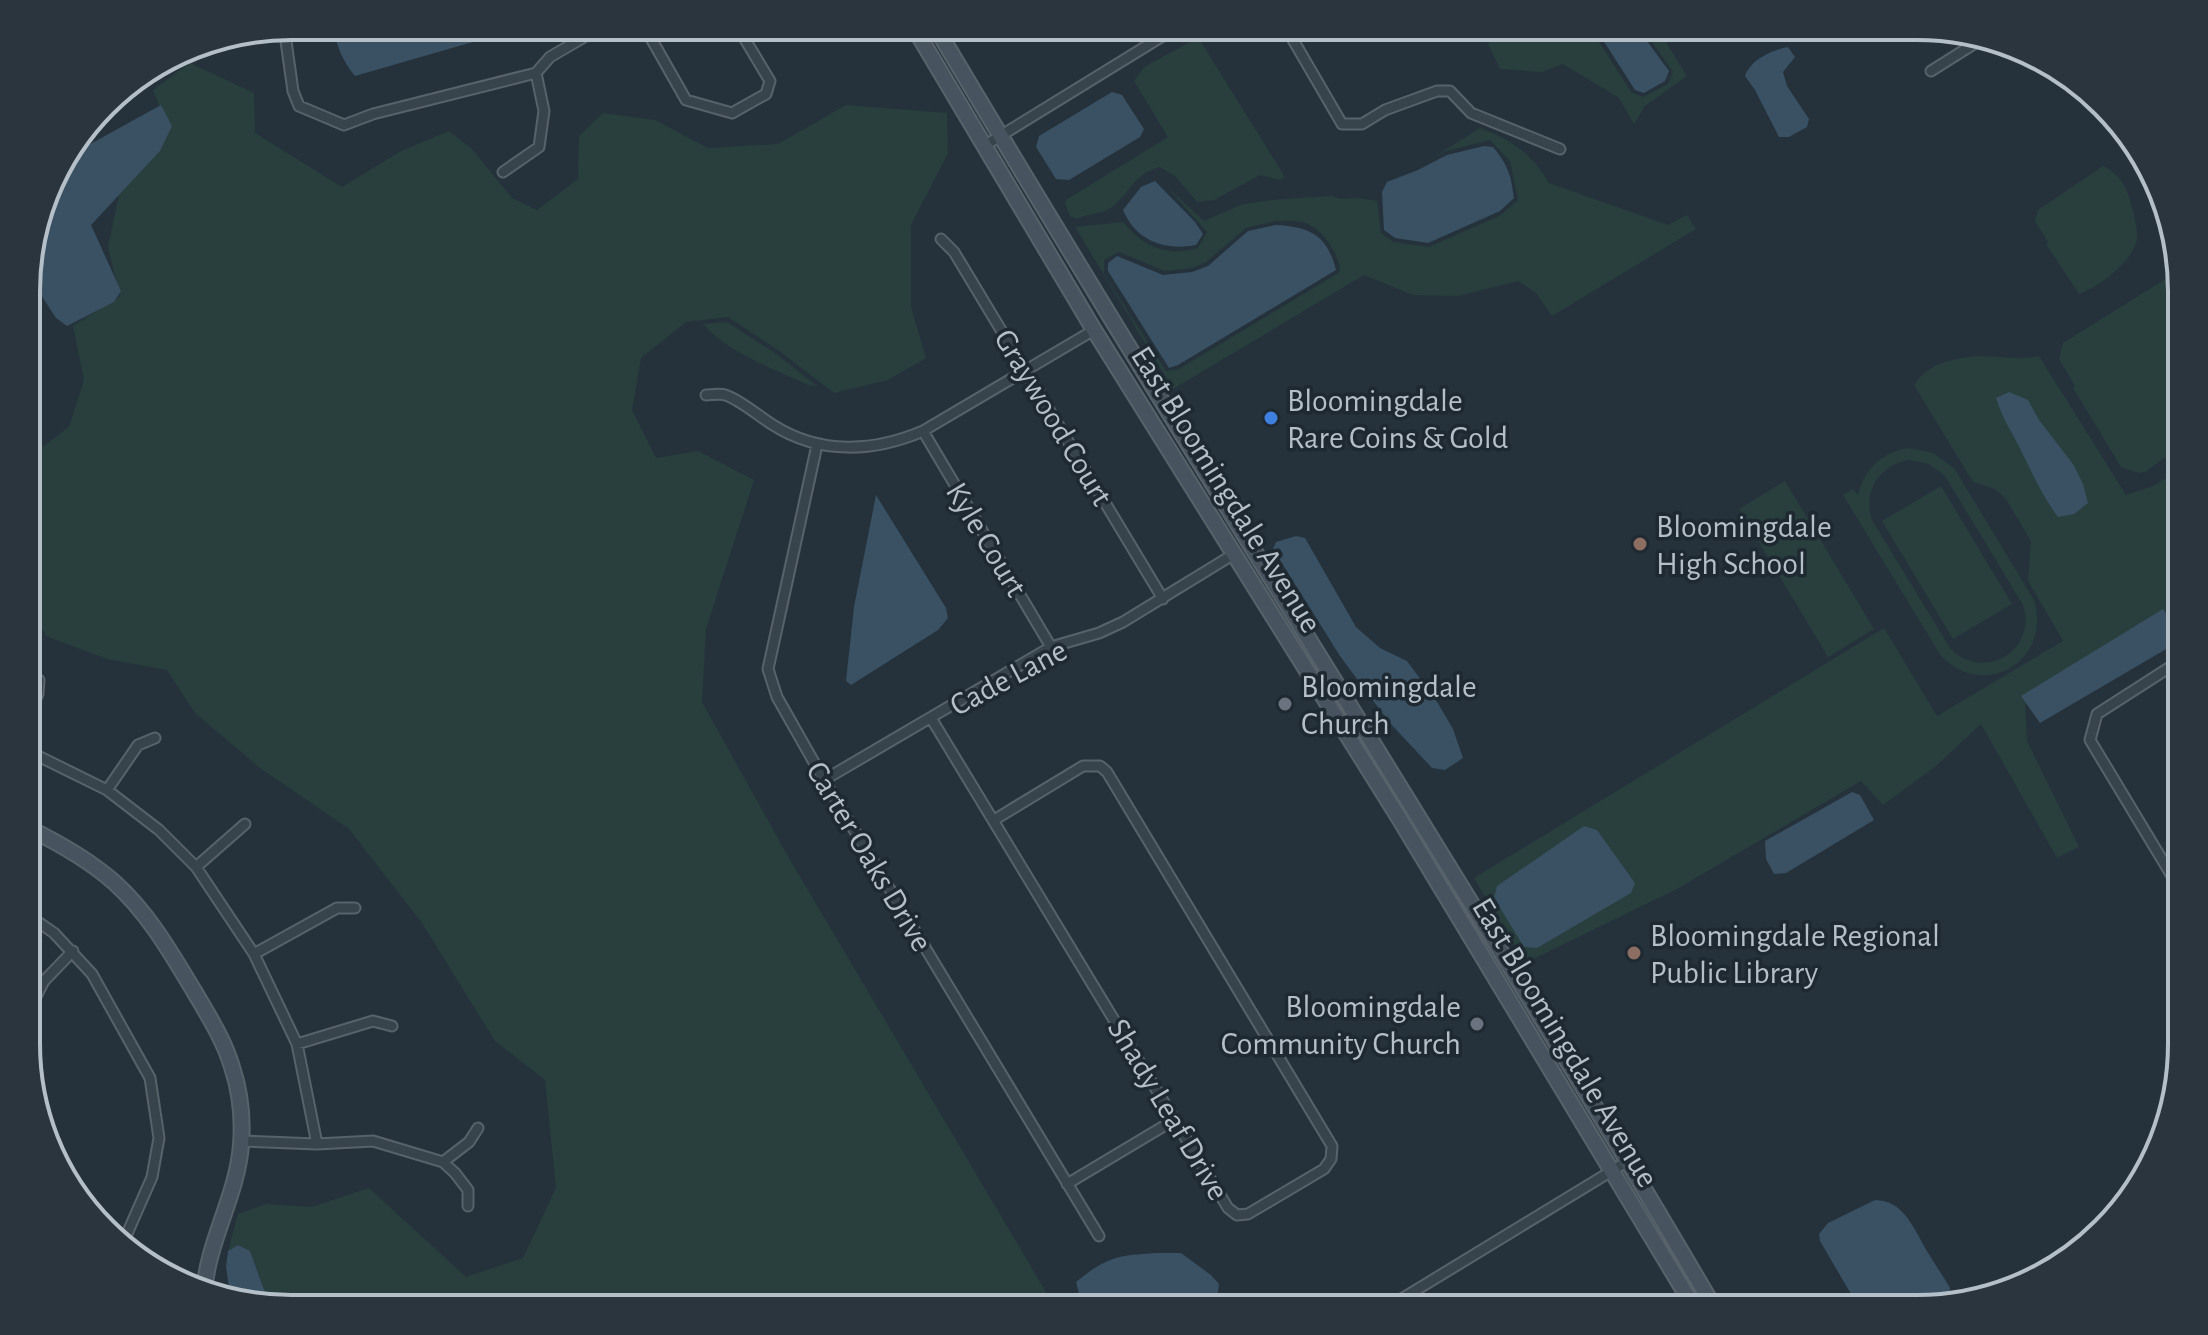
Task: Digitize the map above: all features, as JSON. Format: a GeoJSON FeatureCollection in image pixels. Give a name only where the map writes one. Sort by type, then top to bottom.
{"type":"FeatureCollection","features":[{"type":"Feature","properties":{"kind":"main road","name":"East Bloomingdale Avenue"},"geometry":{"type":"LineString","coordinates":[[922,41],[1094,330],[1399,818],[1685,1294]]}},
{"type":"Feature","properties":{"kind":"main road","name":"East Bloomingdale Avenue"},"geometry":{"type":"LineString","coordinates":[[944,41],[1163,404],[1415,809],[1706,1294]]}},
{"type":"Feature","properties":{"kind":"main road"},"geometry":{"type":"LineString","coordinates":[[1142,407],[1163,404]]}},
{"type":"Feature","properties":{"kind":"main road"},"geometry":{"type":"LineString","coordinates":[[1234,554],[1250,544]]}},
{"type":"Feature","properties":{"kind":"main road"},"geometry":{"type":"LineString","coordinates":[[1399,818],[1415,809]]}},
{"type":"Feature","properties":{"kind":"main road"},"geometry":{"type":"LineString","coordinates":[[40,834],[97,868],[127,895],[163,941],[229,1056],[238,1091],[241,1141],[232,1189],[210,1248],[206,1279]]}},
{"type":"Feature","properties":{"kind":"street"},"geometry":{"type":"LineString","coordinates":[[984,146],[1155,40]]}},
{"type":"Feature","properties":{"kind":"street"},"geometry":{"type":"LineString","coordinates":[[1294,40],[1342,124],[1362,124],[1385,110],[1437,91],[1450,91],[1471,113],[1560,149]]}},
{"type":"Feature","properties":{"kind":"street"},"geometry":{"type":"LineString","coordinates":[[286,41],[293,91],[299,106],[344,125],[373,114],[536,73],[550,57],[578,41]]}},
{"type":"Feature","properties":{"kind":"street"},"geometry":{"type":"LineString","coordinates":[[652,41],[686,100],[732,113],[766,94],[770,81],[746,41]]}},
{"type":"Feature","properties":{"kind":"street"},"geometry":{"type":"LineString","coordinates":[[1931,71],[1970,46]]}},
{"type":"Feature","properties":{"kind":"street"},"geometry":{"type":"LineString","coordinates":[[503,172],[539,147],[544,111],[536,73]]}},
{"type":"Feature","properties":{"kind":"street","name":"Graywood Court"},"geometry":{"type":"LineString","coordinates":[[941,239],[954,252],[1027,370],[1163,599]]}},
{"type":"Feature","properties":{"kind":"street"},"geometry":{"type":"LineString","coordinates":[[706,395],[724,394],[783,432],[817,445],[874,447],[923,431],[1094,330]]}},
{"type":"Feature","properties":{"kind":"street","name":"Kyle Court"},"geometry":{"type":"LineString","coordinates":[[923,431],[1051,647]]}},
{"type":"Feature","properties":{"kind":"street","name":"Carter Oaks Drive"},"geometry":{"type":"LineString","coordinates":[[817,445],[768,669],[777,697],[1099,1236]]}},
{"type":"Feature","properties":{"kind":"street","name":"Cade Lane"},"geometry":{"type":"LineString","coordinates":[[824,780],[1051,647],[1099,633],[1163,599],[1234,554]]}},
{"type":"Feature","properties":{"kind":"street"},"geometry":{"type":"LineString","coordinates":[[2167,669],[2097,714],[2090,740],[2167,868]]}},
{"type":"Feature","properties":{"kind":"street","name":"Shady Leaf Drive"},"geometry":{"type":"LineString","coordinates":[[931,718],[1228,1208],[1237,1215],[1248,1214],[1324,1169],[1331,1159],[1332,1146],[1107,772],[1100,766],[1083,766],[994,820]]}},
{"type":"Feature","properties":{"kind":"street"},"geometry":{"type":"LineString","coordinates":[[107,790],[138,745],[155,738]]}},
{"type":"Feature","properties":{"kind":"street"},"geometry":{"type":"LineString","coordinates":[[40,757],[107,790],[159,830],[196,867],[254,954],[297,1044],[317,1144]]}},
{"type":"Feature","properties":{"kind":"street"},"geometry":{"type":"LineString","coordinates":[[196,867],[245,824]]}},
{"type":"Feature","properties":{"kind":"street"},"geometry":{"type":"LineString","coordinates":[[254,954],[337,908],[355,908]]}},
{"type":"Feature","properties":{"kind":"street"},"geometry":{"type":"LineString","coordinates":[[40,923],[73,951],[92,974],[150,1078],[159,1138],[152,1177],[127,1234]]}},
{"type":"Feature","properties":{"kind":"street"},"geometry":{"type":"LineString","coordinates":[[40,989],[73,951]]}},
{"type":"Feature","properties":{"kind":"street"},"geometry":{"type":"LineString","coordinates":[[297,1044],[373,1021],[392,1026]]}},
{"type":"Feature","properties":{"kind":"street"},"geometry":{"type":"LineString","coordinates":[[1067,1184],[1174,1120]]}},
{"type":"Feature","properties":{"kind":"street"},"geometry":{"type":"LineString","coordinates":[[443,1162],[469,1142],[478,1128]]}},
{"type":"Feature","properties":{"kind":"street"},"geometry":{"type":"LineString","coordinates":[[241,1141],[317,1144],[373,1141],[443,1162],[468,1190],[468,1206]]}},
{"type":"Feature","properties":{"kind":"street"},"geometry":{"type":"LineString","coordinates":[[1409,1294],[1628,1161]]}},
{"type":"Feature","properties":{"kind":"green space"},"geometry":{"type":"Polygon","coordinates":[[[1493,40],[1598,40],[1631,92],[1643,97],[1668,84],[1673,72],[1651,40],[1665,40],[1687,76],[1645,106],[1634,124],[1619,98],[1563,64],[1542,72],[1500,69],[1488,44],[1493,40]]]}},
{"type":"Feature","properties":{"kind":"green space"},"geometry":{"type":"Polygon","coordinates":[[[1192,41],[1201,42],[1285,177],[1280,180],[1260,175],[1214,200],[1197,202],[1176,177],[1160,167],[1143,175],[1108,210],[1077,219],[1070,216],[1066,200],[1168,137],[1134,81],[1144,67],[1192,41]]]}},
{"type":"Feature","properties":{"kind":"green space"},"geometry":{"type":"Polygon","coordinates":[[[190,63],[254,93],[255,133],[342,187],[401,151],[449,131],[472,149],[512,198],[537,210],[578,179],[579,136],[603,113],[655,120],[708,148],[778,144],[846,105],[947,113],[948,153],[911,225],[911,307],[926,358],[888,380],[834,393],[728,317],[686,322],[641,358],[632,410],[656,458],[698,451],[754,480],[706,629],[702,702],[789,858],[1047,1295],[291,1295],[265,1293],[250,1251],[238,1245],[228,1251],[238,1214],[266,1204],[312,1207],[369,1188],[466,1277],[523,1258],[556,1188],[545,1080],[495,1041],[422,923],[349,829],[260,768],[195,713],[167,670],[107,659],[46,636],[40,625],[40,449],[69,427],[84,380],[73,326],[120,296],[108,247],[119,195],[169,129],[153,90],[190,63]]]}},
{"type":"Feature","properties":{"kind":"green space"},"geometry":{"type":"Polygon","coordinates":[[[1480,128],[1520,149],[1536,164],[1549,183],[1668,225],[1687,215],[1696,229],[1552,316],[1536,293],[1518,281],[1458,296],[1413,295],[1364,275],[1173,389],[1075,227],[1123,222],[1139,238],[1156,248],[1176,251],[1198,248],[1207,232],[1166,186],[1204,221],[1243,204],[1272,200],[1331,196],[1377,201],[1381,233],[1393,242],[1429,247],[1501,215],[1518,200],[1510,161],[1490,140],[1446,151],[1428,161],[1480,128]],[[1275,221],[1246,228],[1206,262],[1192,268],[1165,271],[1119,252],[1104,260],[1104,274],[1166,371],[1179,369],[1340,272],[1333,249],[1316,229],[1302,222],[1275,221]]]}},
{"type":"Feature","properties":{"kind":"green space"},"geometry":{"type":"Polygon","coordinates":[[[2103,166],[2121,180],[2126,189],[2137,238],[2135,247],[2123,264],[2096,286],[2079,294],[2046,244],[2048,242],[2035,221],[2038,210],[2103,166]]]}},
{"type":"Feature","properties":{"kind":"green space"},"geometry":{"type":"Polygon","coordinates":[[[2167,278],[2167,456],[2145,472],[2138,473],[2121,467],[2059,359],[2063,343],[2167,278]]]}},
{"type":"Feature","properties":{"kind":"green space"},"geometry":{"type":"Polygon","coordinates":[[[727,322],[775,353],[817,386],[808,385],[752,359],[726,344],[703,324],[727,322]]]}},
{"type":"Feature","properties":{"kind":"green space"},"geometry":{"type":"Polygon","coordinates":[[[1978,356],[2039,356],[2126,495],[2167,478],[2167,612],[2025,698],[2027,741],[2079,847],[2057,858],[1981,724],[1936,766],[1883,805],[1861,781],[1677,889],[1525,963],[1474,878],[1884,628],[1937,716],[2063,641],[2028,581],[2031,541],[2006,499],[1995,489],[1973,482],[1914,385],[1927,371],[1951,360],[1978,356]]]}},
{"type":"Feature","properties":{"kind":"green space"},"geometry":{"type":"Polygon","coordinates":[[[1908,448],[1933,453],[1954,468],[2034,600],[2037,622],[2033,641],[2024,656],[2011,668],[1995,674],[1977,675],[1958,669],[1941,656],[1843,495],[1853,489],[1858,495],[1869,470],[1882,458],[1908,448]],[[1909,460],[1889,467],[1872,490],[1872,520],[1950,648],[1963,658],[1977,663],[1992,662],[2015,648],[2023,636],[2026,621],[2023,605],[1945,476],[1929,464],[1909,460]]]}},
{"type":"Feature","properties":{"kind":"green space"},"geometry":{"type":"Polygon","coordinates":[[[1785,481],[1874,629],[1828,657],[1739,509],[1785,481]]]}},
{"type":"Feature","properties":{"kind":"green space"},"geometry":{"type":"Polygon","coordinates":[[[1941,486],[2012,604],[1953,639],[1882,521],[1941,486]]]}},
{"type":"Feature","properties":{"kind":"water"},"geometry":{"type":"Polygon","coordinates":[[[1603,40],[1646,40],[1669,71],[1665,81],[1644,93],[1635,90],[1603,40]]]}},
{"type":"Feature","properties":{"kind":"water"},"geometry":{"type":"Polygon","coordinates":[[[336,41],[477,41],[355,76],[336,41]]]}},
{"type":"Feature","properties":{"kind":"water"},"geometry":{"type":"Polygon","coordinates":[[[1788,47],[1795,57],[1783,72],[1787,86],[1809,119],[1807,127],[1789,137],[1779,137],[1745,76],[1763,56],[1788,47]]]}},
{"type":"Feature","properties":{"kind":"water"},"geometry":{"type":"Polygon","coordinates":[[[1112,92],[1122,95],[1144,129],[1140,137],[1069,180],[1056,179],[1036,147],[1039,136],[1112,92]]]}},
{"type":"Feature","properties":{"kind":"water"},"geometry":{"type":"Polygon","coordinates":[[[161,105],[172,126],[160,151],[91,225],[121,291],[114,302],[67,326],[56,318],[40,293],[42,258],[53,210],[87,146],[161,105]]]}},
{"type":"Feature","properties":{"kind":"water"},"geometry":{"type":"Polygon","coordinates":[[[1484,146],[1493,147],[1498,153],[1512,183],[1514,198],[1500,211],[1428,243],[1395,238],[1384,230],[1382,192],[1387,182],[1447,155],[1484,146]]]}},
{"type":"Feature","properties":{"kind":"water"},"geometry":{"type":"Polygon","coordinates":[[[1155,181],[1203,234],[1196,245],[1163,245],[1144,236],[1129,221],[1123,210],[1141,187],[1155,181]]]}},
{"type":"Feature","properties":{"kind":"water"},"geometry":{"type":"Polygon","coordinates":[[[1276,225],[1298,228],[1322,240],[1336,270],[1169,368],[1108,271],[1108,263],[1117,256],[1163,275],[1192,272],[1208,266],[1248,231],[1276,225]]]}},
{"type":"Feature","properties":{"kind":"water"},"geometry":{"type":"Polygon","coordinates":[[[2009,392],[2028,400],[2039,420],[2073,464],[2088,503],[2074,514],[2058,517],[2040,488],[1996,398],[2009,392]]]}},
{"type":"Feature","properties":{"kind":"water"},"geometry":{"type":"Polygon","coordinates":[[[876,495],[946,608],[948,618],[938,630],[851,685],[846,681],[854,607],[876,495]]]}},
{"type":"Feature","properties":{"kind":"water"},"geometry":{"type":"Polygon","coordinates":[[[1296,536],[1305,538],[1356,627],[1380,648],[1407,661],[1453,729],[1463,758],[1445,770],[1432,768],[1389,722],[1340,656],[1273,549],[1276,542],[1296,536]]]}},
{"type":"Feature","properties":{"kind":"water"},"geometry":{"type":"Polygon","coordinates":[[[2163,609],[2167,615],[2167,649],[2040,723],[2021,696],[2163,609]]]}},
{"type":"Feature","properties":{"kind":"water"},"geometry":{"type":"Polygon","coordinates":[[[1852,792],[1860,795],[1874,820],[1786,873],[1774,874],[1766,859],[1765,841],[1852,792]]]}},
{"type":"Feature","properties":{"kind":"water"},"geometry":{"type":"Polygon","coordinates":[[[1584,826],[1597,830],[1635,883],[1631,893],[1537,948],[1524,947],[1494,898],[1497,886],[1584,826]]]}},
{"type":"Feature","properties":{"kind":"water"},"geometry":{"type":"Polygon","coordinates":[[[1875,1200],[1895,1206],[1908,1219],[1950,1288],[1949,1293],[1851,1294],[1820,1241],[1819,1234],[1828,1223],[1875,1200]]]}},
{"type":"Feature","properties":{"kind":"water"},"geometry":{"type":"Polygon","coordinates":[[[238,1245],[250,1251],[265,1293],[229,1287],[228,1251],[238,1245]]]}},
{"type":"Feature","properties":{"kind":"water"},"geometry":{"type":"Polygon","coordinates":[[[1181,1253],[1219,1284],[1218,1294],[1079,1295],[1076,1282],[1087,1273],[1114,1258],[1181,1253]]]}},
{"type":"Feature","properties":{"kind":"place","name":"Bloomingdale Rare Coins & Gold"},"geometry":{"type":"Point","coordinates":[1271,418]}},
{"type":"Feature","properties":{"kind":"place","name":"Bloomingdale High School"},"geometry":{"type":"Point","coordinates":[1640,544]}},
{"type":"Feature","properties":{"kind":"place","name":"Bloomingdale Church"},"geometry":{"type":"Point","coordinates":[1285,704]}},
{"type":"Feature","properties":{"kind":"place","name":"Bloomingdale Regional Public Library"},"geometry":{"type":"Point","coordinates":[1634,953]}},
{"type":"Feature","properties":{"kind":"place","name":"Bloomingdale Community Church"},"geometry":{"type":"Point","coordinates":[1477,1024]}}]}
